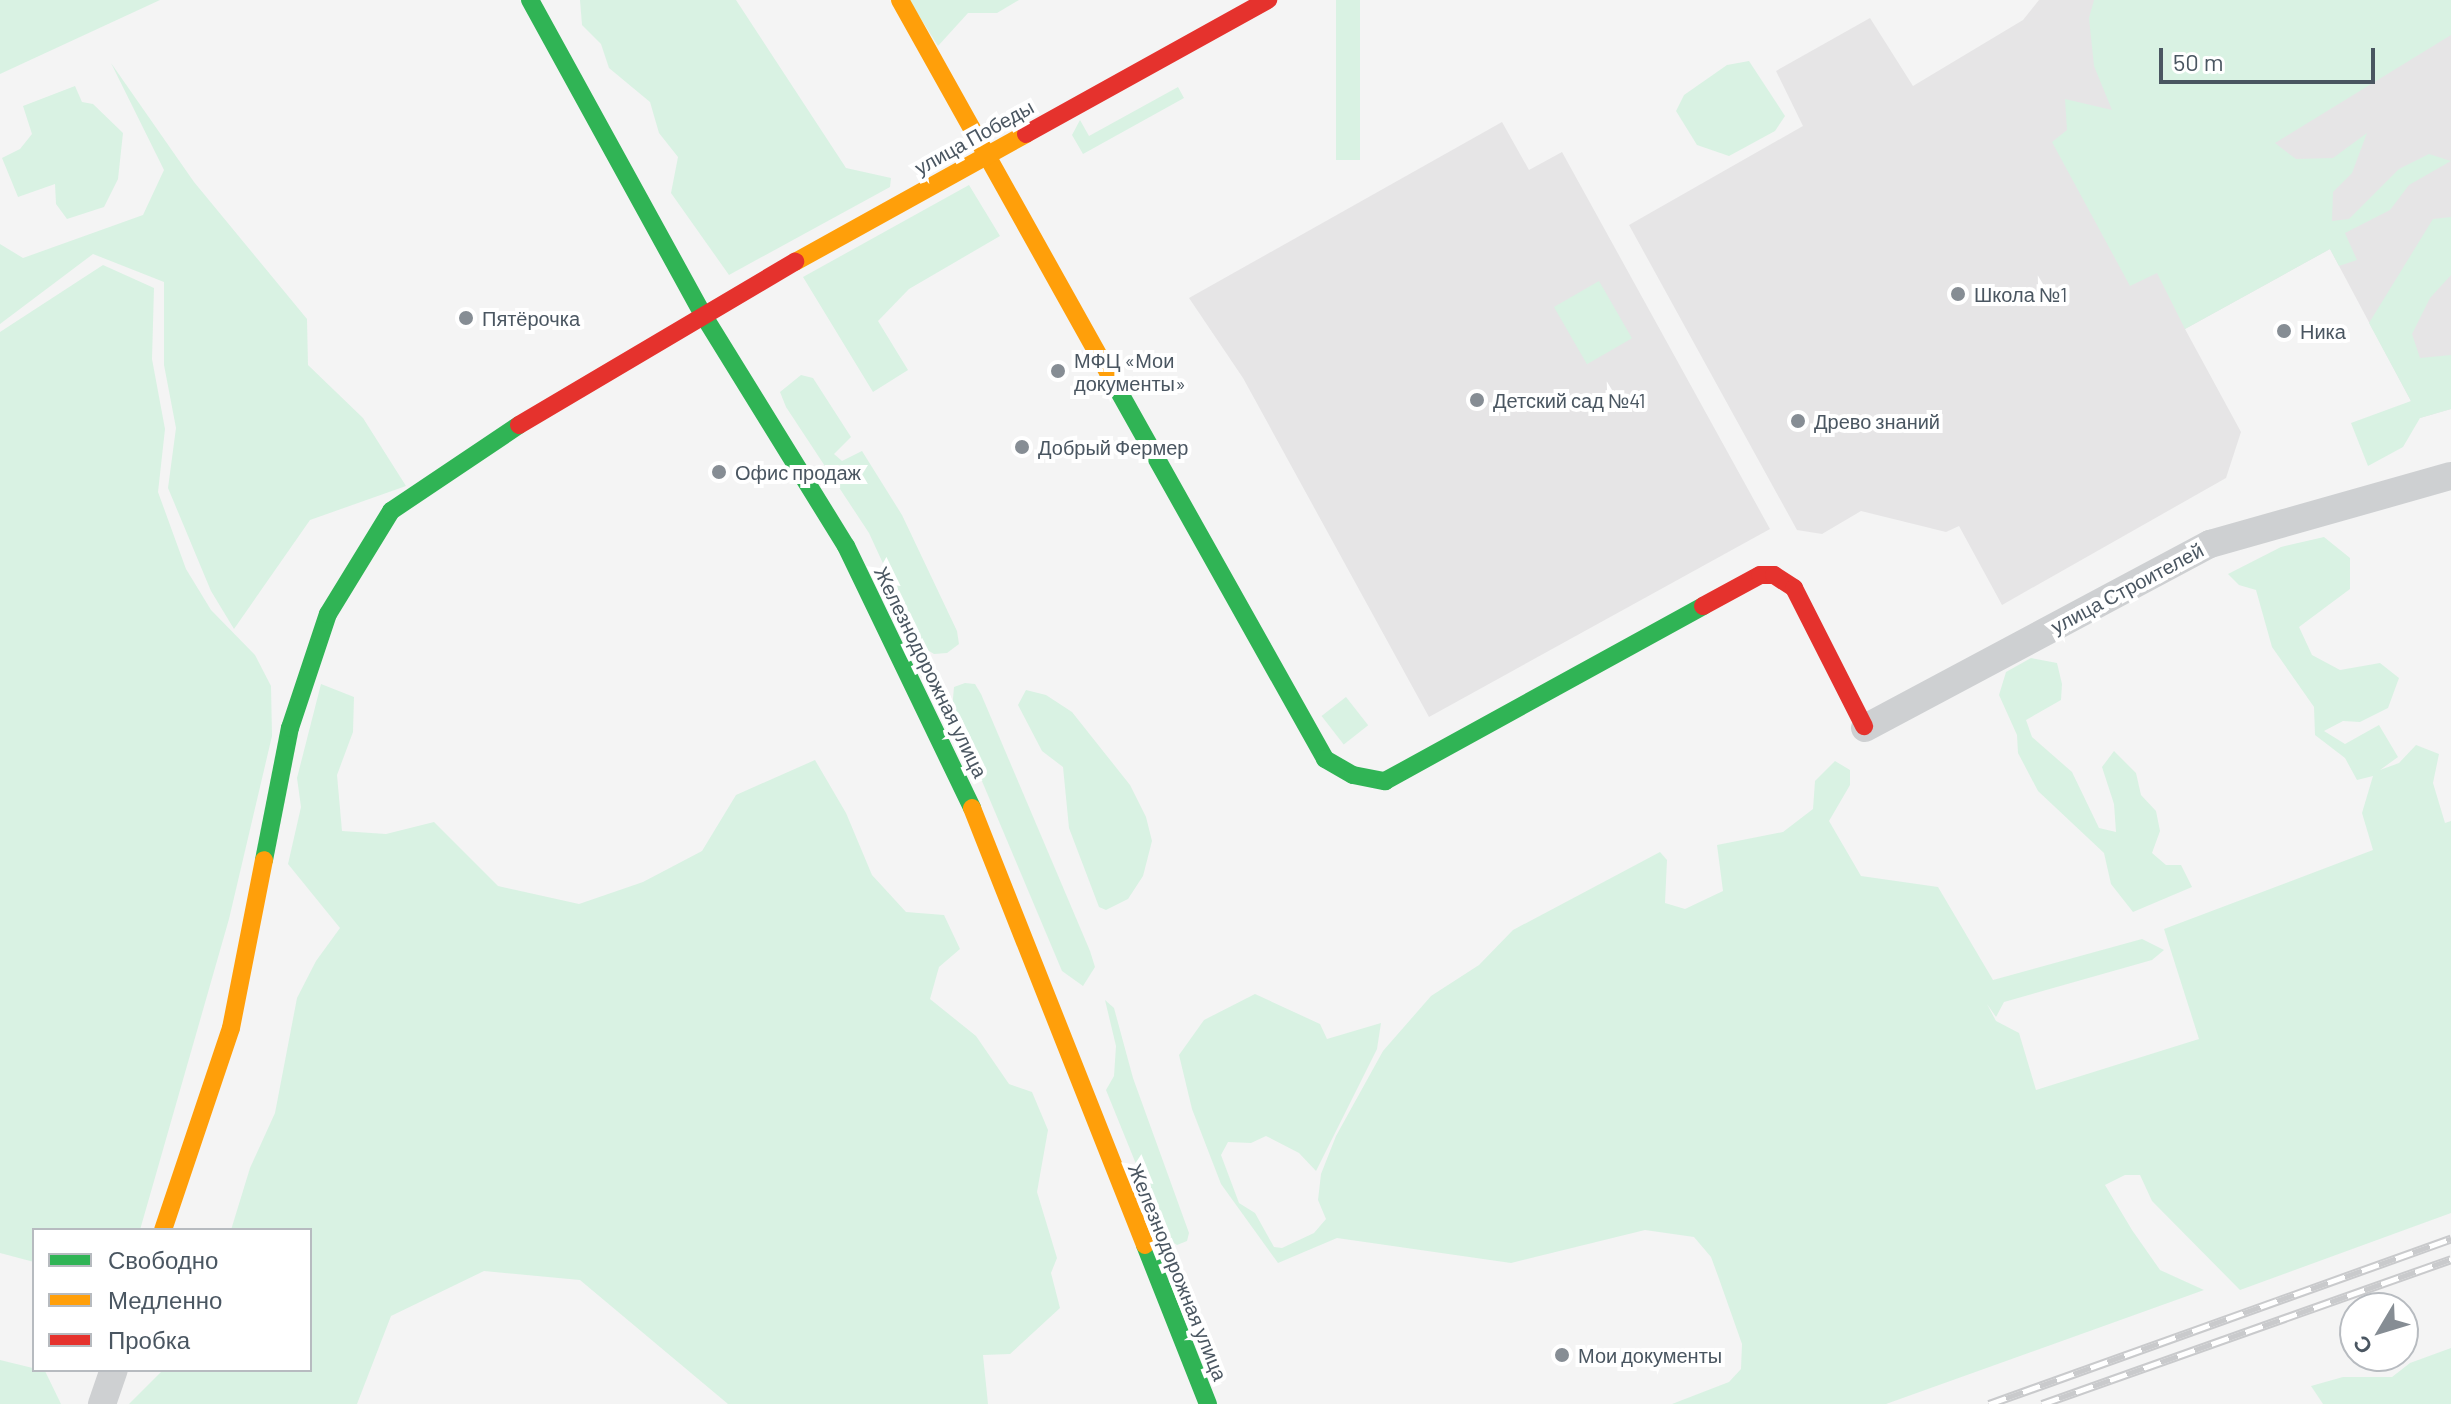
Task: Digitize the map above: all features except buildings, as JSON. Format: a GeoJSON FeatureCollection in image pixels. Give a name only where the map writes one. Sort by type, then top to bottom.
{"type":"FeatureCollection","features":[{"type":"Feature","properties":{"kind":"street","name":"Железнодорожная улица"},"geometry":{"type":"LineString","coordinates":[[530,0],[702,313],[846,546],[915,681],[971,805],[1208,1404]]}},
{"type":"Feature","properties":{"kind":"street"},"geometry":{"type":"LineString","coordinates":[[900,0],[1325,759],[1353,775],[1385,781],[1745,580],[1774,575],[1794,588],[1864,727]]}},
{"type":"Feature","properties":{"kind":"street","name":"улица Победы"},"geometry":{"type":"LineString","coordinates":[[164,1228],[231,1028],[290,728],[308,669],[328,614],[363,551],[391,511],[419,489],[702,313],[1268,0]]}},
{"type":"Feature","properties":{"kind":"street","name":"улица Строителей"},"geometry":{"type":"LineString","coordinates":[[1864,727],[2210,544],[2451,476]]}},
{"type":"Feature","properties":{"kind":"street"},"geometry":{"type":"LineString","coordinates":[[102,1404],[113,1372]]}},
{"type":"Feature","properties":{"kind":"shaded area","name":"Школа №1"},"geometry":{"type":"Polygon","coordinates":[[[2039,0],[2451,0],[2451,409],[2420,418],[2330,249],[2185,329],[2241,432],[2226,478],[2002,605],[1959,526],[1946,532],[1861,511],[1822,534],[1797,530],[1629,225],[1803,126],[1776,71],[1870,18],[1913,86],[2023,20],[2039,0]]]}},
{"type":"Feature","properties":{"kind":"shaded area","name":"Детский сад №41"},"geometry":{"type":"Polygon","coordinates":[[[1502,122],[1529,170],[1562,152],[1770,529],[1429,717],[1243,378],[1189,298],[1502,122]]]}},
{"type":"Feature","properties":{"kind":"green space"},"geometry":{"type":"Polygon","coordinates":[[[0,0],[160,0],[0,74],[0,0]]]}},
{"type":"Feature","properties":{"kind":"green space"},"geometry":{"type":"Polygon","coordinates":[[[580,0],[736,0],[846,168],[891,178],[890,187],[729,275],[671,193],[678,157],[659,133],[650,102],[609,68],[601,44],[582,25],[580,0]]]}},
{"type":"Feature","properties":{"kind":"green space"},"geometry":{"type":"Polygon","coordinates":[[[909,0],[1019,0],[997,13],[968,13],[938,46],[909,0]]]}},
{"type":"Feature","properties":{"kind":"green space"},"geometry":{"type":"Polygon","coordinates":[[[1336,0],[1360,0],[1360,160],[1336,160],[1336,0]]]}},
{"type":"Feature","properties":{"kind":"green space"},"geometry":{"type":"Polygon","coordinates":[[[2094,0],[2451,0],[2451,35],[2275,143],[2296,159],[2333,158],[2367,133],[2352,173],[2333,192],[2332,221],[2349,219],[2399,169],[2429,154],[2451,161],[2409,185],[2390,210],[2345,233],[2357,260],[2339,266],[2330,249],[2185,329],[2157,273],[2130,286],[2052,142],[2067,130],[2065,99],[2112,110],[2094,66],[2089,18],[2094,0]]]}},
{"type":"Feature","properties":{"kind":"green space"},"geometry":{"type":"Polygon","coordinates":[[[1749,61],[1785,116],[1775,131],[1729,156],[1697,145],[1676,111],[1684,95],[1727,65],[1749,61]]]}},
{"type":"Feature","properties":{"kind":"green space"},"geometry":{"type":"Polygon","coordinates":[[[111,63],[194,182],[307,319],[308,365],[363,418],[406,486],[310,520],[234,629],[211,591],[168,488],[176,428],[164,365],[164,282],[93,254],[0,324],[0,244],[23,258],[143,215],[164,170],[111,63]]]}},
{"type":"Feature","properties":{"kind":"green space"},"geometry":{"type":"Polygon","coordinates":[[[75,86],[82,102],[93,104],[123,133],[118,179],[104,207],[67,219],[56,204],[55,184],[18,197],[2,158],[20,149],[32,134],[23,106],[75,86]]]}},
{"type":"Feature","properties":{"kind":"green space"},"geometry":{"type":"Polygon","coordinates":[[[1178,87],[1184,98],[1083,154],[1072,135],[1080,120],[1089,136],[1178,87]]]}},
{"type":"Feature","properties":{"kind":"green space"},"geometry":{"type":"Polygon","coordinates":[[[969,185],[1000,236],[909,289],[878,321],[908,370],[873,392],[803,277],[969,185]]]}},
{"type":"Feature","properties":{"kind":"green space"},"geometry":{"type":"Polygon","coordinates":[[[2451,217],[2451,275],[2430,298],[2412,334],[2420,358],[2451,355],[2451,409],[2420,418],[2403,447],[2368,466],[2351,423],[2411,401],[2369,323],[2433,219],[2451,217]]]}},
{"type":"Feature","properties":{"kind":"green space"},"geometry":{"type":"Polygon","coordinates":[[[103,265],[154,288],[152,359],[165,429],[158,492],[186,569],[211,610],[255,655],[271,686],[272,736],[229,919],[141,1228],[32,1228],[32,1261],[0,1253],[0,332],[103,265]]]}},
{"type":"Feature","properties":{"kind":"green space"},"geometry":{"type":"Polygon","coordinates":[[[1599,281],[1632,338],[1587,364],[1554,307],[1599,281]]]}},
{"type":"Feature","properties":{"kind":"green space"},"geometry":{"type":"Polygon","coordinates":[[[801,375],[813,378],[851,437],[834,454],[842,461],[862,451],[902,515],[957,631],[959,644],[947,653],[934,654],[921,646],[869,533],[786,407],[780,392],[801,375]]]}},
{"type":"Feature","properties":{"kind":"green space"},"geometry":{"type":"Polygon","coordinates":[[[2324,537],[2350,558],[2350,589],[2299,627],[2312,655],[2340,670],[2380,663],[2399,678],[2388,708],[2360,722],[2343,721],[2324,731],[2345,744],[2379,725],[2398,757],[2380,770],[2399,763],[2416,745],[2439,754],[2433,783],[2445,823],[2451,821],[2451,1213],[2240,1290],[2152,1201],[2140,1175],[2125,1175],[2105,1185],[2132,1230],[2160,1270],[2204,1290],[1886,1404],[1672,1404],[1729,1382],[1741,1369],[1742,1344],[1718,1276],[1711,1257],[1694,1237],[1645,1230],[1511,1263],[1337,1238],[1278,1263],[1221,1184],[1192,1109],[1179,1055],[1204,1020],[1255,994],[1320,1024],[1327,1039],[1381,1023],[1377,1049],[1316,1171],[1299,1153],[1266,1136],[1251,1143],[1228,1142],[1221,1155],[1239,1203],[1255,1213],[1274,1247],[1282,1248],[1314,1233],[1326,1219],[1318,1200],[1321,1174],[1336,1136],[1383,1051],[1431,996],[1479,965],[1513,930],[1660,852],[1667,860],[1665,903],[1685,909],[1723,891],[1717,845],[1783,832],[1813,809],[1815,781],[1835,761],[1850,770],[1850,785],[1829,821],[1861,876],[1938,887],[1993,980],[2142,939],[2164,950],[2152,960],[2004,1002],[1996,1017],[1987,1004],[1996,1021],[2019,1033],[2036,1090],[2199,1039],[2164,929],[2373,850],[2362,813],[2373,776],[2357,780],[2345,758],[2315,735],[2314,707],[2272,647],[2256,590],[2239,585],[2228,574],[2281,547],[2324,537]]]}},
{"type":"Feature","properties":{"kind":"green space"},"geometry":{"type":"Polygon","coordinates":[[[2031,658],[2057,663],[2062,684],[2061,700],[2026,720],[2032,737],[2072,772],[2099,828],[2116,832],[2114,804],[2102,767],[2114,751],[2136,773],[2141,795],[2156,811],[2160,831],[2152,853],[2166,865],[2181,865],[2192,887],[2133,912],[2111,884],[2104,853],[2038,791],[2018,753],[2017,735],[1999,695],[2006,672],[2031,658]]]}},
{"type":"Feature","properties":{"kind":"green space"},"geometry":{"type":"Polygon","coordinates":[[[965,683],[975,684],[981,694],[1090,951],[1095,967],[1083,986],[1062,971],[952,710],[954,687],[965,683]]]}},
{"type":"Feature","properties":{"kind":"green space"},"geometry":{"type":"Polygon","coordinates":[[[321,684],[354,697],[353,732],[337,775],[342,831],[386,834],[434,822],[498,886],[579,904],[643,882],[702,851],[736,795],[815,760],[846,813],[872,875],[906,912],[944,915],[960,949],[939,967],[930,999],[976,1036],[1009,1084],[1032,1092],[1048,1130],[1037,1192],[1057,1258],[1051,1273],[1060,1308],[1010,1354],[983,1355],[988,1404],[728,1404],[580,1280],[484,1271],[391,1316],[357,1404],[129,1404],[161,1372],[312,1372],[312,1228],[232,1228],[250,1168],[275,1113],[297,998],[316,961],[340,928],[288,864],[301,807],[297,778],[321,684]]]}},
{"type":"Feature","properties":{"kind":"green space"},"geometry":{"type":"Polygon","coordinates":[[[1026,690],[1046,695],[1072,712],[1130,785],[1146,817],[1152,841],[1143,876],[1128,899],[1106,910],[1099,907],[1069,828],[1063,767],[1042,751],[1018,705],[1026,690]]]}},
{"type":"Feature","properties":{"kind":"green space"},"geometry":{"type":"Polygon","coordinates":[[[1346,697],[1368,725],[1344,744],[1322,716],[1346,697]]]}},
{"type":"Feature","properties":{"kind":"green space"},"geometry":{"type":"Polygon","coordinates":[[[1105,1000],[1114,1008],[1133,1078],[1189,1233],[1187,1241],[1177,1245],[1166,1238],[1106,1090],[1114,1076],[1116,1046],[1105,1000]]]}},
{"type":"Feature","properties":{"kind":"green space"},"geometry":{"type":"Polygon","coordinates":[[[2451,1348],[2451,1404],[2323,1404],[2311,1386],[2343,1377],[2392,1377],[2398,1372],[2419,1372],[2419,1360],[2451,1348]]]}},
{"type":"Feature","properties":{"kind":"green space"},"geometry":{"type":"Polygon","coordinates":[[[0,1360],[32,1368],[32,1372],[45,1372],[61,1404],[0,1404],[0,1360]]]}},
{"type":"Feature","properties":{"kind":"railway"},"geometry":{"type":"LineString","coordinates":[[1989,1404],[2451,1239]]}},
{"type":"Feature","properties":{"kind":"railway"},"geometry":{"type":"LineString","coordinates":[[2042,1404],[2451,1259]]}},
{"type":"Feature","properties":{"kind":"traffic: fast"},"geometry":{"type":"LineString","coordinates":[[530,0],[702,313],[846,546],[972,808]]}},
{"type":"Feature","properties":{"kind":"traffic: fast"},"geometry":{"type":"LineString","coordinates":[[1108,372],[1325,759],[1353,775],[1385,781],[1703,606]]}},
{"type":"Feature","properties":{"kind":"traffic: fast"},"geometry":{"type":"LineString","coordinates":[[264,860],[290,728],[328,614],[391,511],[519,425]]}},
{"type":"Feature","properties":{"kind":"traffic: fast"},"geometry":{"type":"LineString","coordinates":[[1145,1245],[1208,1404]]}},
{"type":"Feature","properties":{"kind":"traffic: slow"},"geometry":{"type":"LineString","coordinates":[[900,0],[1108,372]]}},
{"type":"Feature","properties":{"kind":"traffic: slow"},"geometry":{"type":"LineString","coordinates":[[795,262],[1026,134]]}},
{"type":"Feature","properties":{"kind":"traffic: slow"},"geometry":{"type":"LineString","coordinates":[[972,808],[1145,1245]]}},
{"type":"Feature","properties":{"kind":"traffic: slow"},"geometry":{"type":"LineString","coordinates":[[164,1228],[231,1028],[264,860]]}},
{"type":"Feature","properties":{"kind":"traffic: jam"},"geometry":{"type":"LineString","coordinates":[[1026,134],[1268,0]]}},
{"type":"Feature","properties":{"kind":"traffic: jam"},"geometry":{"type":"LineString","coordinates":[[519,425],[795,262]]}},
{"type":"Feature","properties":{"kind":"traffic: jam"},"geometry":{"type":"LineString","coordinates":[[1703,606],[1760,575],[1774,575],[1794,588],[1864,726]]}},
{"type":"Feature","properties":{"kind":"place","name":"Школа №1"},"geometry":{"type":"Point","coordinates":[1958,294]}},
{"type":"Feature","properties":{"kind":"place","name":"Пятёрочка"},"geometry":{"type":"Point","coordinates":[466,318]}},
{"type":"Feature","properties":{"kind":"place","name":"Ника"},"geometry":{"type":"Point","coordinates":[2284,331]}},
{"type":"Feature","properties":{"kind":"place","name":"МФЦ «Мои документы»"},"geometry":{"type":"Point","coordinates":[1058,371]}},
{"type":"Feature","properties":{"kind":"place","name":"Детский сад №41"},"geometry":{"type":"Point","coordinates":[1477,400]}},
{"type":"Feature","properties":{"kind":"place","name":"Древо знаний"},"geometry":{"type":"Point","coordinates":[1798,421]}},
{"type":"Feature","properties":{"kind":"place","name":"Добрый Фермер"},"geometry":{"type":"Point","coordinates":[1022,447]}},
{"type":"Feature","properties":{"kind":"place","name":"Офис продаж"},"geometry":{"type":"Point","coordinates":[719,472]}},
{"type":"Feature","properties":{"kind":"place","name":"Мои документы"},"geometry":{"type":"Point","coordinates":[1562,1355]}}]}
